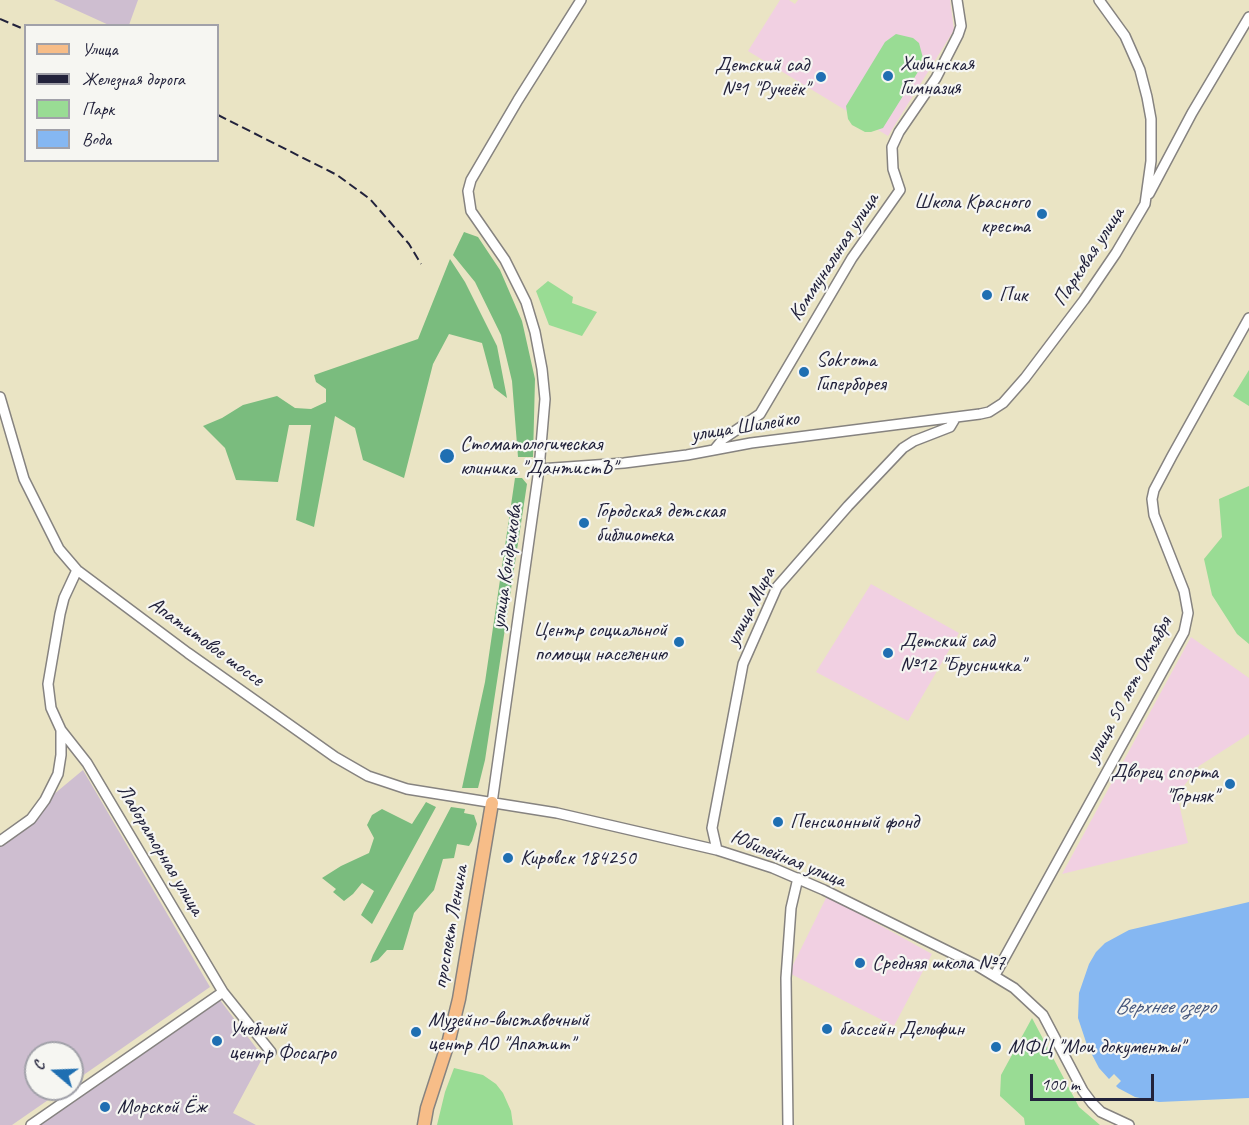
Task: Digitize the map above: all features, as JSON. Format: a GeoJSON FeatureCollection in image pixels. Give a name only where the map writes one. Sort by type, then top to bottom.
{"type":"FeatureCollection","features":[{"type":"Feature","properties":{"kind":"main road","name":"проспект Ленина"},"geometry":{"type":"LineString","coordinates":[[424,1125],[459,999],[492,803]]}},
{"type":"Feature","properties":{"kind":"street","name":"улица Кондрикова"},"geometry":{"type":"LineString","coordinates":[[492,803],[539,469],[545,399],[535,332],[526,302],[505,260],[471,211],[468,191],[479,166],[581,0]]}},
{"type":"Feature","properties":{"kind":"street","name":"Коммунальная улица"},"geometry":{"type":"LineString","coordinates":[[714,450],[723,439],[760,414],[852,258],[900,190],[893,169],[892,147],[899,132],[936,78],[958,35],[961,27],[957,0]]}},
{"type":"Feature","properties":{"kind":"street","name":"Парковая улица"},"geometry":{"type":"LineString","coordinates":[[956,417],[989,412],[1003,403],[1025,378],[1084,300],[1116,253],[1144,204],[1151,161],[1151,119],[1147,97],[1140,70],[1125,36],[1099,0]]}},
{"type":"Feature","properties":{"kind":"street"},"geometry":{"type":"LineString","coordinates":[[1144,204],[1183,129],[1249,17]]}},
{"type":"Feature","properties":{"kind":"street","name":"улица 50 лет Октября"},"geometry":{"type":"LineString","coordinates":[[995,975],[1184,632],[1188,613],[1184,591],[1154,515],[1152,499],[1154,490],[1172,456],[1249,318]]}},
{"type":"Feature","properties":{"kind":"street","name":"Апатитовое шоссе"},"geometry":{"type":"LineString","coordinates":[[0,398],[24,479],[59,549],[77,570],[335,757],[368,776],[408,789],[492,803]]}},
{"type":"Feature","properties":{"kind":"street","name":"улица Шилейко"},"geometry":{"type":"LineString","coordinates":[[539,469],[624,463],[751,443],[956,417]]}},
{"type":"Feature","properties":{"kind":"street","name":"улица Мира"},"geometry":{"type":"LineString","coordinates":[[717,850],[712,828],[743,664],[777,587],[903,448],[914,441],[950,427],[956,417]]}},
{"type":"Feature","properties":{"kind":"street","name":"Лабораторная улица"},"geometry":{"type":"LineString","coordinates":[[77,570],[64,598],[60,614],[48,684],[51,708],[61,730],[87,763],[223,992],[271,1052]]}},
{"type":"Feature","properties":{"kind":"street","name":"Лабораторная улица"},"geometry":{"type":"LineString","coordinates":[[0,841],[31,819],[45,800],[58,774],[61,730]]}},
{"type":"Feature","properties":{"kind":"street","name":"Юбилейная улица"},"geometry":{"type":"LineString","coordinates":[[492,803],[557,813],[755,861],[798,878],[995,975],[1026,997],[1043,1015],[1083,1091],[1092,1103],[1101,1112],[1129,1125]]}},
{"type":"Feature","properties":{"kind":"street"},"geometry":{"type":"LineString","coordinates":[[788,1125],[786,978],[791,908],[798,878]]}},
{"type":"Feature","properties":{"kind":"street"},"geometry":{"type":"LineString","coordinates":[[36,1123],[223,992]]}},
{"type":"Feature","properties":{"kind":"shaded area"},"geometry":{"type":"Polygon","coordinates":[[[54,0],[138,0],[129,24],[107,24],[54,0]]]}},
{"type":"Feature","properties":{"kind":"shaded area","name":"Хибинская Гимназия"},"geometry":{"type":"Polygon","coordinates":[[[780,0],[789,0],[795,4],[798,0],[950,0],[954,30],[888,136],[748,51],[780,0]]]}},
{"type":"Feature","properties":{"kind":"shaded area","name":"Детский сад №12 \"Брусничка\""},"geometry":{"type":"Polygon","coordinates":[[[871,584],[959,633],[908,721],[816,672],[871,584]]]}},
{"type":"Feature","properties":{"kind":"shaded area"},"geometry":{"type":"Polygon","coordinates":[[[1191,637],[1249,678],[1249,734],[1199,766],[1177,795],[1188,843],[1062,874],[1191,637]]]}},
{"type":"Feature","properties":{"kind":"shaded area"},"geometry":{"type":"Polygon","coordinates":[[[83,770],[210,987],[84,1075],[84,1041],[24,1041],[24,1101],[47,1101],[12,1125],[0,1125],[0,839],[83,770]]]}},
{"type":"Feature","properties":{"kind":"shaded area","name":"Средняя школа №7"},"geometry":{"type":"Polygon","coordinates":[[[827,896],[932,954],[894,1026],[789,973],[827,896]]]}},
{"type":"Feature","properties":{"kind":"shaded area"},"geometry":{"type":"Polygon","coordinates":[[[220,1000],[263,1057],[233,1113],[256,1125],[40,1125],[75,1101],[84,1101],[84,1094],[220,1000]]]}},
{"type":"Feature","properties":{"kind":"green space"},"geometry":{"type":"Polygon","coordinates":[[[896,34],[913,38],[919,43],[923,58],[921,67],[883,128],[865,132],[852,125],[848,119],[846,106],[885,42],[896,34]]]}},
{"type":"Feature","properties":{"kind":"green space"},"geometry":{"type":"Polygon","coordinates":[[[464,232],[478,237],[500,270],[522,321],[535,379],[533,457],[518,457],[512,381],[501,335],[475,282],[453,255],[464,232]]]}},
{"type":"Feature","properties":{"kind":"green space"},"geometry":{"type":"Polygon","coordinates":[[[450,259],[465,282],[497,346],[507,398],[494,388],[482,343],[449,334],[433,364],[404,478],[363,460],[355,428],[335,416],[314,527],[296,520],[311,425],[289,425],[278,482],[236,480],[225,448],[203,426],[243,405],[277,396],[295,408],[311,409],[326,402],[326,389],[316,382],[314,375],[418,339],[450,259]]]}},
{"type":"Feature","properties":{"kind":"green space"},"geometry":{"type":"Polygon","coordinates":[[[548,281],[573,297],[572,303],[597,312],[582,336],[549,325],[536,291],[548,281]]]}},
{"type":"Feature","properties":{"kind":"green space"},"geometry":{"type":"Polygon","coordinates":[[[1249,370],[1249,406],[1233,396],[1249,370]]]}},
{"type":"Feature","properties":{"kind":"green space"},"geometry":{"type":"Polygon","coordinates":[[[515,478],[522,478],[527,484],[485,760],[478,788],[462,788],[485,682],[515,478]]]}},
{"type":"Feature","properties":{"kind":"green space"},"geometry":{"type":"Polygon","coordinates":[[[1249,486],[1249,644],[1237,634],[1212,595],[1204,559],[1222,537],[1219,499],[1249,486]]]}},
{"type":"Feature","properties":{"kind":"green space"},"geometry":{"type":"Polygon","coordinates":[[[426,802],[436,807],[372,924],[361,915],[374,891],[362,883],[344,901],[333,892],[336,889],[322,878],[369,853],[374,838],[367,825],[372,815],[382,809],[412,824],[426,802]]]}},
{"type":"Feature","properties":{"kind":"green space"},"geometry":{"type":"Polygon","coordinates":[[[451,807],[465,809],[464,813],[474,815],[477,824],[472,841],[469,846],[457,844],[454,858],[443,859],[434,890],[414,913],[403,950],[387,950],[378,960],[370,963],[373,955],[451,807]]]}},
{"type":"Feature","properties":{"kind":"green space"},"geometry":{"type":"Polygon","coordinates":[[[1032,1018],[1079,1107],[1100,1125],[1025,1125],[1024,1118],[1000,1096],[1001,1075],[1032,1018]]]}},
{"type":"Feature","properties":{"kind":"green space"},"geometry":{"type":"Polygon","coordinates":[[[454,1068],[483,1075],[496,1084],[511,1111],[513,1125],[437,1125],[454,1068]]]}},
{"type":"Feature","properties":{"kind":"water","name":"Верхнее озеро"},"geometry":{"type":"Polygon","coordinates":[[[1249,902],[1249,1098],[1159,1102],[1135,1097],[1118,1088],[1116,1086],[1121,1081],[1114,1074],[1109,1079],[1099,1068],[1087,1045],[1078,1018],[1079,993],[1089,964],[1096,952],[1105,943],[1129,930],[1249,902]]]}},
{"type":"Feature","properties":{"kind":"railway"},"geometry":{"type":"LineString","coordinates":[[0,19],[24,29]]}},
{"type":"Feature","properties":{"kind":"railway"},"geometry":{"type":"LineString","coordinates":[[219,116],[337,175],[370,199],[409,244],[421,264]]}},
{"type":"Feature","properties":{"kind":"place","name":"Хибинская Гимназия"},"geometry":{"type":"Point","coordinates":[888,76]}},
{"type":"Feature","properties":{"kind":"place","name":"Детский сад №1 \"Ручеёк\""},"geometry":{"type":"Point","coordinates":[821,77]}},
{"type":"Feature","properties":{"kind":"place","name":"Школа Красного креста"},"geometry":{"type":"Point","coordinates":[1042,214]}},
{"type":"Feature","properties":{"kind":"place","name":"Пик"},"geometry":{"type":"Point","coordinates":[987,295]}},
{"type":"Feature","properties":{"kind":"place","name":"Sokroma Гиперборея"},"geometry":{"type":"Point","coordinates":[804,372]}},
{"type":"Feature","properties":{"kind":"place","name":"Стоматологическая клиника \"ДантистЪ\""},"geometry":{"type":"Point","coordinates":[447,456]}},
{"type":"Feature","properties":{"kind":"place","name":"Городская детская библиотека"},"geometry":{"type":"Point","coordinates":[584,523]}},
{"type":"Feature","properties":{"kind":"place","name":"Центр социальной помощи населению"},"geometry":{"type":"Point","coordinates":[679,642]}},
{"type":"Feature","properties":{"kind":"place","name":"Детский сад №12 \"Брусничка\""},"geometry":{"type":"Point","coordinates":[888,653]}},
{"type":"Feature","properties":{"kind":"place","name":"Дворец спорта \"Горняк\""},"geometry":{"type":"Point","coordinates":[1230,784]}},
{"type":"Feature","properties":{"kind":"place","name":"Пенсионный фонд"},"geometry":{"type":"Point","coordinates":[778,822]}},
{"type":"Feature","properties":{"kind":"place","name":"Кировск 184250"},"geometry":{"type":"Point","coordinates":[508,858]}},
{"type":"Feature","properties":{"kind":"place","name":"Средняя школа №7"},"geometry":{"type":"Point","coordinates":[860,963]}},
{"type":"Feature","properties":{"kind":"place","name":"бассейн Дельфин"},"geometry":{"type":"Point","coordinates":[827,1029]}},
{"type":"Feature","properties":{"kind":"place","name":"Музейно-выставочный центр АО \"Апатит\""},"geometry":{"type":"Point","coordinates":[416,1032]}},
{"type":"Feature","properties":{"kind":"place","name":"Учебный центр Фосагро"},"geometry":{"type":"Point","coordinates":[217,1041]}},
{"type":"Feature","properties":{"kind":"place","name":"МФЦ \"Мои документы\""},"geometry":{"type":"Point","coordinates":[996,1047]}},
{"type":"Feature","properties":{"kind":"place","name":"Морской Ёж"},"geometry":{"type":"Point","coordinates":[105,1107]}}]}
